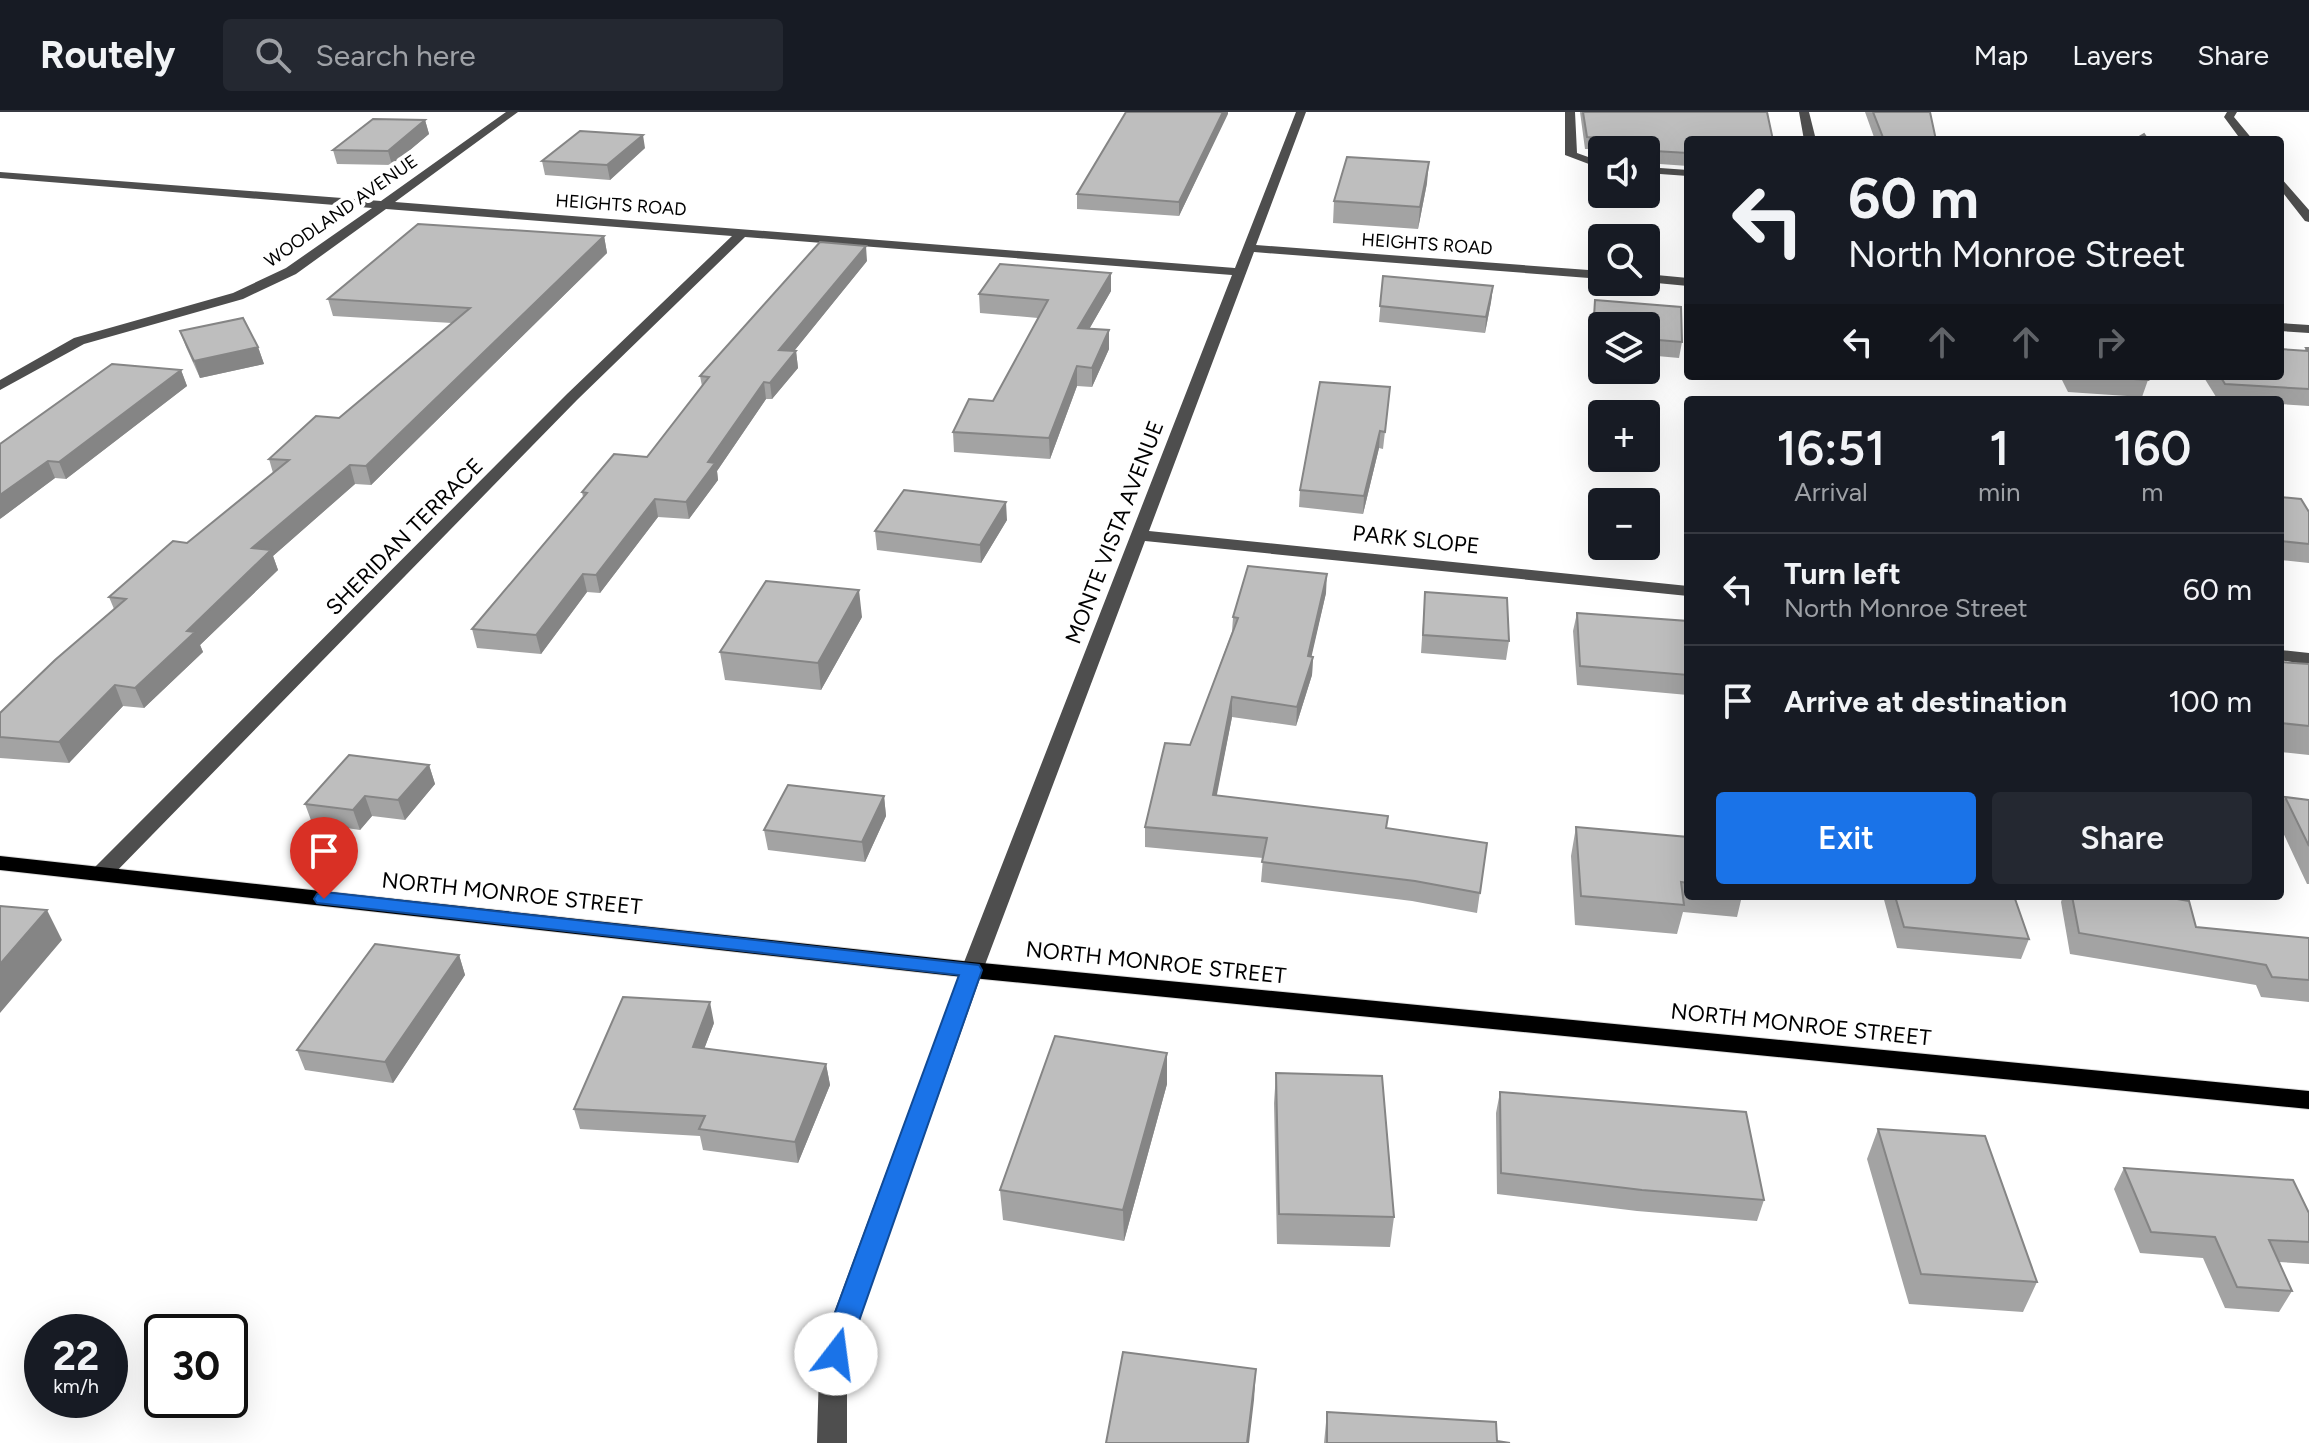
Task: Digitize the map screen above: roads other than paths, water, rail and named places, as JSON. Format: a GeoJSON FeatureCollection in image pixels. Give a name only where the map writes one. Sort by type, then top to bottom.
{"type":"FeatureCollection","features":[{"type":"Feature","properties":{"kind":"main road","name":"NORTH MONROE STREET"},"geometry":{"type":"LineString","coordinates":[[0,863],[972,970],[2309,1100]]}},
{"type":"Feature","properties":{"kind":"street","name":"WOODLAND AVENUE"},"geometry":{"type":"LineString","coordinates":[[0,386],[79,341],[203,307],[264,286],[291,271],[513,112]]}},
{"type":"Feature","properties":{"kind":"street","name":"MONTE VISTA AVENUE"},"geometry":{"type":"LineString","coordinates":[[832,1443],[833,1370],[839,1337],[972,970],[1301,112]]}},
{"type":"Feature","properties":{"kind":"street"},"geometry":{"type":"LineString","coordinates":[[1570,112],[1571,155],[1588,161]]}},
{"type":"Feature","properties":{"kind":"street"},"geometry":{"type":"LineString","coordinates":[[1804,112],[1809,136]]}},
{"type":"Feature","properties":{"kind":"street"},"geometry":{"type":"LineString","coordinates":[[2232,112],[2229,117],[2244,136]]}},
{"type":"Feature","properties":{"kind":"street"},"geometry":{"type":"LineString","coordinates":[[1660,171],[1684,173]]}},
{"type":"Feature","properties":{"kind":"street","name":"HEIGHTS ROAD"},"geometry":{"type":"LineString","coordinates":[[0,175],[1240,272]]}},
{"type":"Feature","properties":{"kind":"street"},"geometry":{"type":"LineString","coordinates":[[2284,186],[2309,218]]}},
{"type":"Feature","properties":{"kind":"street","name":"SHERIDAN TERRACE"},"geometry":{"type":"LineString","coordinates":[[101,874],[572,397],[742,233]]}},
{"type":"Feature","properties":{"kind":"street","name":"HEIGHTS ROAD"},"geometry":{"type":"LineString","coordinates":[[1249,248],[1588,274]]}},
{"type":"Feature","properties":{"kind":"street"},"geometry":{"type":"LineString","coordinates":[[1660,279],[1684,282]]}},
{"type":"Feature","properties":{"kind":"street"},"geometry":{"type":"LineString","coordinates":[[2284,327],[2309,329]]}},
{"type":"Feature","properties":{"kind":"street","name":"PARK SLOPE"},"geometry":{"type":"LineString","coordinates":[[1139,535],[1684,591]]}},
{"type":"Feature","properties":{"kind":"street"},"geometry":{"type":"LineString","coordinates":[[2284,656],[2309,659]]}}]}
